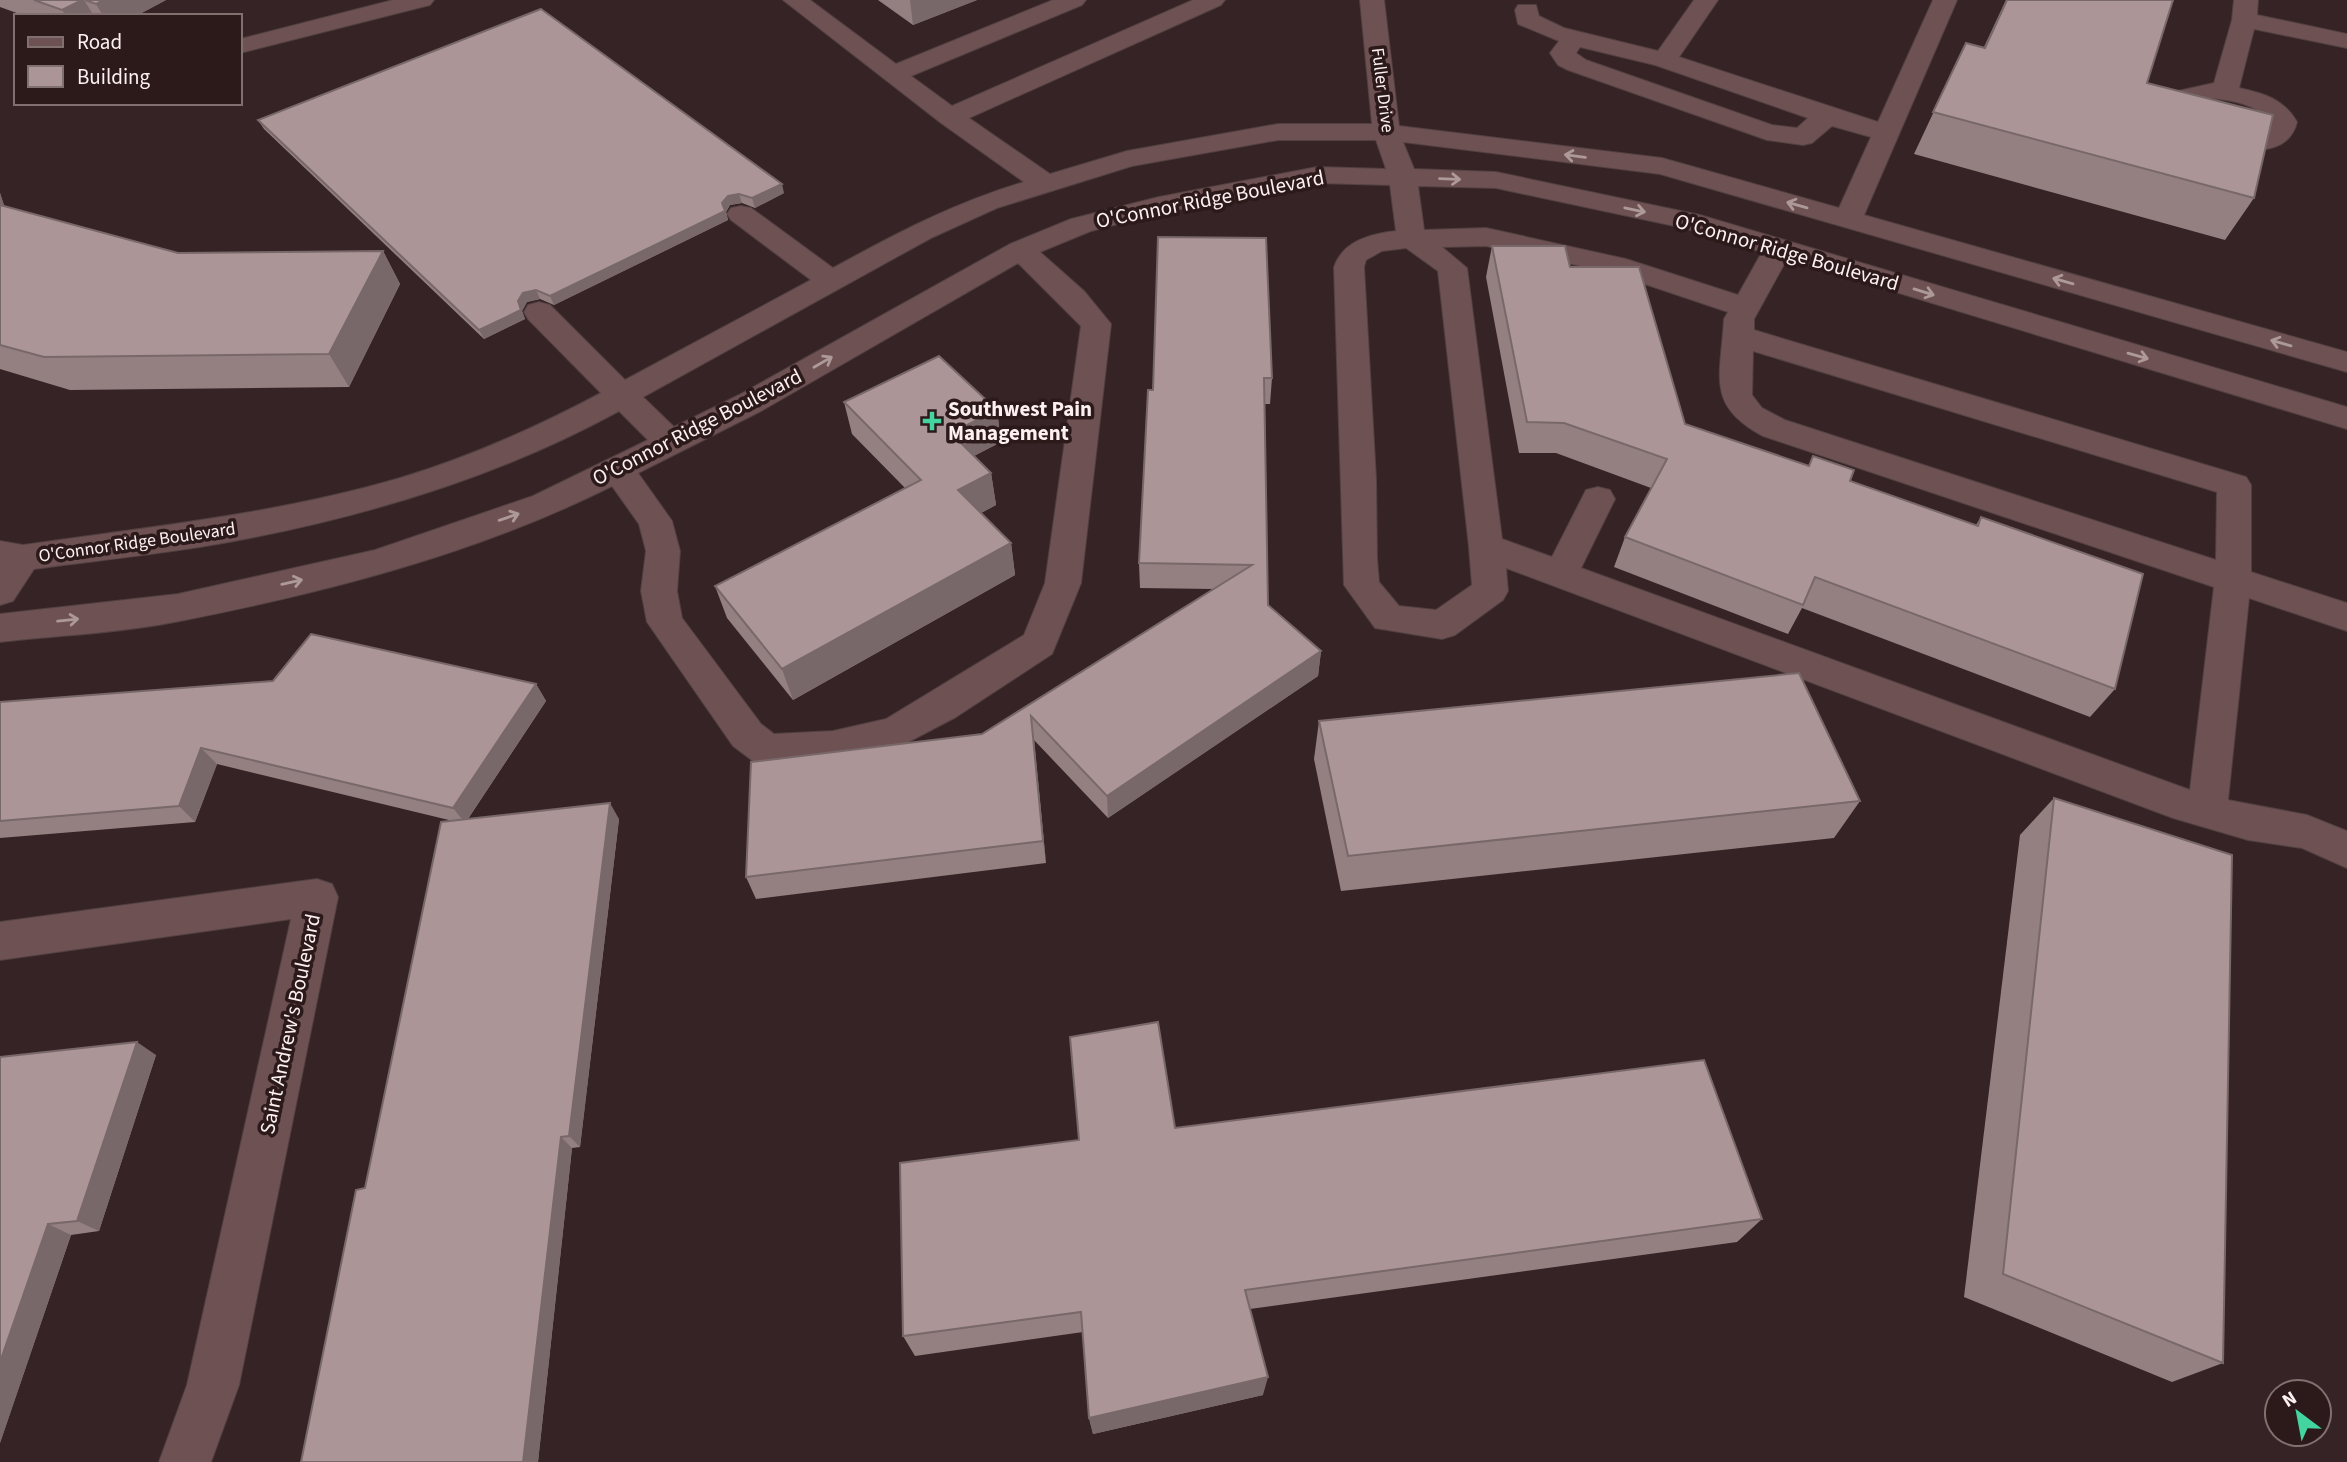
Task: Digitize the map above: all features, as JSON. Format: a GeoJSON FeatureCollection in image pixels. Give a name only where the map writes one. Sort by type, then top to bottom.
{"type":"FeatureCollection","features":[{"type":"Feature","properties":{"kind":"street"},"geometry":{"type":"LineString","coordinates":[[242,45],[422,0]]}},
{"type":"Feature","properties":{"kind":"street"},"geometry":{"type":"LineString","coordinates":[[795,0],[950,117],[1043,182]]}},
{"type":"Feature","properties":{"kind":"street"},"geometry":{"type":"LineString","coordinates":[[893,74],[1074,0]]}},
{"type":"Feature","properties":{"kind":"street"},"geometry":{"type":"LineString","coordinates":[[950,117],[1213,0]]}},
{"type":"Feature","properties":{"kind":"street","name":"Fuller Drive"},"geometry":{"type":"LineString","coordinates":[[1372,0],[1386,132],[1403,177],[1411,238]]}},
{"type":"Feature","properties":{"kind":"street"},"geometry":{"type":"LineString","coordinates":[[1664,60],[1706,0]]}},
{"type":"Feature","properties":{"kind":"street"},"geometry":{"type":"LineString","coordinates":[[1848,220],[1945,0]]}},
{"type":"Feature","properties":{"kind":"street"},"geometry":{"type":"LineString","coordinates":[[1527,3],[1527,19],[1555,33],[1664,60],[1827,116],[1886,133]]}},
{"type":"Feature","properties":{"kind":"street"},"geometry":{"type":"LineString","coordinates":[[2225,91],[2245,10],[2347,41]]}},
{"type":"Feature","properties":{"kind":"street"},"geometry":{"type":"LineString","coordinates":[[1574,37],[1563,53],[1567,60],[1577,65],[1767,132],[1803,137],[1827,116]]}},
{"type":"Feature","properties":{"kind":"street","name":"O'Connor Ridge Boulevard"},"geometry":{"type":"LineString","coordinates":[[12,556],[254,525],[408,488],[547,436],[921,232],[987,202],[1043,182],[1127,159],[1278,132],[1386,132],[1662,166],[2347,362]]}},
{"type":"Feature","properties":{"kind":"street","name":"O'Connor Ridge Boulevard"},"geometry":{"type":"LineString","coordinates":[[0,628],[178,608],[379,562],[545,505],[750,403],[1020,250],[1081,225],[1159,205],[1317,175],[1496,180],[1690,222],[2347,418]]}},
{"type":"Feature","properties":{"kind":"street"},"geometry":{"type":"LineString","coordinates":[[741,214],[832,282]]}},
{"type":"Feature","properties":{"kind":"street"},"geometry":{"type":"LineString","coordinates":[[1411,238],[1452,268],[1490,591],[1442,625],[1388,618],[1362,585],[1349,267],[1353,255],[1373,244],[1411,238],[1486,237],[1533,244],[1616,265],[1742,322],[2234,485],[2233,580],[2207,812]]}},
{"type":"Feature","properties":{"kind":"street"},"geometry":{"type":"LineString","coordinates":[[1779,248],[1742,322],[1736,397],[1751,416],[1774,428],[2347,617]]}},
{"type":"Feature","properties":{"kind":"street"},"geometry":{"type":"LineString","coordinates":[[617,468],[656,521],[663,551],[659,591],[665,622],[747,735],[768,750],[833,747],[895,733],[943,706],[1039,643],[1063,583],[1096,324],[1073,298],[1020,250]]}},
{"type":"Feature","properties":{"kind":"street"},"geometry":{"type":"LineString","coordinates":[[539,312],[670,443]]}},
{"type":"Feature","properties":{"kind":"street"},"geometry":{"type":"LineString","coordinates":[[1561,574],[1598,499]]}},
{"type":"Feature","properties":{"kind":"street"},"geometry":{"type":"LineString","coordinates":[[1486,547],[2207,812],[2248,823],[2307,832],[2347,850]]}},
{"type":"Feature","properties":{"kind":"street"},"geometry":{"type":"LineString","coordinates":[[0,592],[12,556]]}},
{"type":"Feature","properties":{"kind":"street","name":"Saint Andrew's Boulevard"},"geometry":{"type":"LineString","coordinates":[[0,941],[317,897],[213,1385],[185,1462]]}},
{"type":"Feature","properties":{"kind":"building"},"geometry":{"type":"Polygon","coordinates":[[[34,0],[82,0],[62,10],[34,0]]]}},
{"type":"Feature","properties":{"kind":"building"},"geometry":{"type":"Polygon","coordinates":[[[85,0],[103,0],[96,4],[85,0]]]}},
{"type":"Feature","properties":{"kind":"building"},"geometry":{"type":"Polygon","coordinates":[[[2007,0],[2173,0],[2147,83],[2273,115],[2254,198],[1933,112],[1966,43],[1985,48],[2007,0]]]}},
{"type":"Feature","properties":{"kind":"building"},"geometry":{"type":"Polygon","coordinates":[[[541,9],[782,184],[752,198],[739,194],[728,196],[722,203],[725,211],[550,296],[536,290],[523,293],[518,301],[521,310],[479,330],[258,120],[541,9]]]}},
{"type":"Feature","properties":{"kind":"building"},"geometry":{"type":"Polygon","coordinates":[[[0,205],[178,253],[383,251],[329,354],[44,357],[0,345],[0,205]]]}},
{"type":"Feature","properties":{"kind":"building"},"geometry":{"type":"Polygon","coordinates":[[[1158,237],[1266,238],[1272,378],[1264,378],[1268,605],[1321,651],[1107,796],[1031,716],[1043,841],[746,877],[751,762],[982,734],[1252,565],[1139,563],[1148,390],[1153,390],[1158,237]]]}},
{"type":"Feature","properties":{"kind":"building"},"geometry":{"type":"Polygon","coordinates":[[[1492,246],[1565,246],[1570,267],[1639,267],[1685,424],[1809,466],[1813,456],[1854,470],[1850,481],[1978,526],[1981,517],[2143,574],[2115,689],[1815,577],[1803,605],[1625,537],[1667,459],[1564,423],[1527,422],[1492,246]]]}},
{"type":"Feature","properties":{"kind":"building"},"geometry":{"type":"Polygon","coordinates":[[[939,356],[997,410],[951,433],[991,473],[958,490],[1011,543],[782,669],[715,586],[921,480],[844,402],[939,356]]]}},
{"type":"Feature","properties":{"kind":"building"},"geometry":{"type":"Polygon","coordinates":[[[311,634],[536,684],[453,808],[201,748],[179,806],[0,821],[0,702],[273,681],[311,634]]]}},
{"type":"Feature","properties":{"kind":"building"},"geometry":{"type":"Polygon","coordinates":[[[1799,673],[1860,801],[1348,856],[1319,721],[1799,673]]]}},
{"type":"Feature","properties":{"kind":"building"},"geometry":{"type":"Polygon","coordinates":[[[2054,798],[2232,855],[2223,1363],[2003,1274],[2054,798]]]}},
{"type":"Feature","properties":{"kind":"building"},"geometry":{"type":"Polygon","coordinates":[[[610,803],[569,1136],[561,1137],[523,1462],[301,1462],[356,1190],[365,1188],[441,822],[610,803]]]}},
{"type":"Feature","properties":{"kind":"building"},"geometry":{"type":"Polygon","coordinates":[[[1158,1022],[1175,1128],[1704,1060],[1762,1219],[1245,1290],[1268,1377],[1089,1418],[1081,1312],[903,1336],[900,1163],[1079,1140],[1070,1037],[1158,1022]]]}},
{"type":"Feature","properties":{"kind":"building"},"geometry":{"type":"Polygon","coordinates":[[[137,1042],[77,1221],[48,1224],[0,1362],[0,1057],[137,1042]]]}},
{"type":"Feature","properties":{"kind":"place","name":"Southwest Pain Management"},"geometry":{"type":"Point","coordinates":[932,421]}}]}
